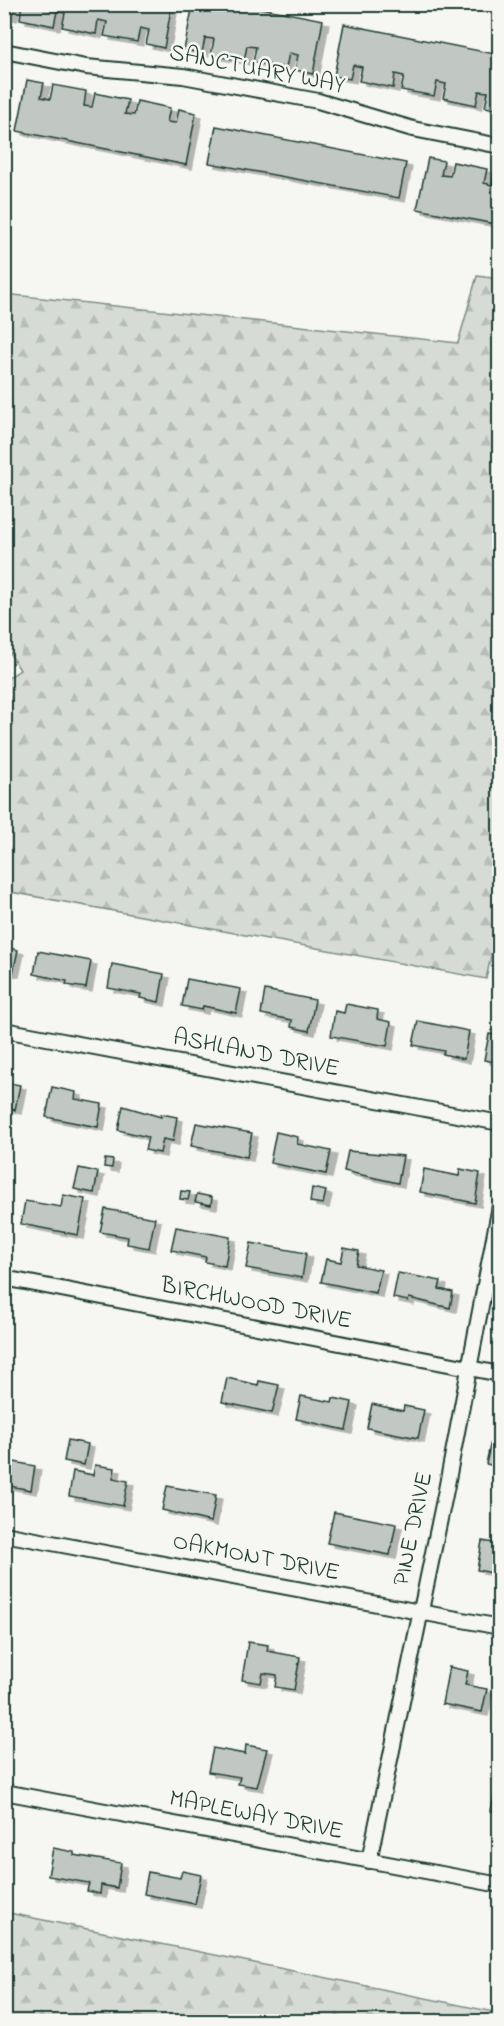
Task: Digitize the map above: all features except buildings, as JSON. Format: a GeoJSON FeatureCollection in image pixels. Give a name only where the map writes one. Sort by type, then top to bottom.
{"type":"FeatureCollection","features":[{"type":"Feature","properties":{"kind":"street","name":"SANCTUARY WAY"},"geometry":{"type":"LineString","coordinates":[[4,51],[86,67],[183,76],[318,101],[413,129],[500,146]]}},
{"type":"Feature","properties":{"kind":"street","name":"ASHLAND DRIVE"},"geometry":{"type":"LineString","coordinates":[[4,1030],[500,1123]]}},
{"type":"Feature","properties":{"kind":"street","name":"PINE DRIVE"},"geometry":{"type":"LineString","coordinates":[[369,1861],[446,1490],[467,1368],[500,1206]]}},
{"type":"Feature","properties":{"kind":"street","name":"BIRCHWOOD DRIVE"},"geometry":{"type":"LineString","coordinates":[[4,1278],[500,1374]]}},
{"type":"Feature","properties":{"kind":"street","name":"OAKMONT DRIVE"},"geometry":{"type":"LineString","coordinates":[[4,1534],[500,1627]]}},
{"type":"Feature","properties":{"kind":"street","name":"MAPLEWAY DRIVE"},"geometry":{"type":"LineString","coordinates":[[4,1792],[500,1885]]}},
{"type":"Feature","properties":{"kind":"green space"},"geometry":{"type":"Polygon","coordinates":[[[477,276],[500,279],[500,915],[486,979],[5,891],[5,680],[20,670],[4,644],[5,294],[458,343],[477,276]]]}},
{"type":"Feature","properties":{"kind":"green space"},"geometry":{"type":"Polygon","coordinates":[[[4,1912],[499,2013],[499,2021],[5,2021],[4,1912]]]}}]}
